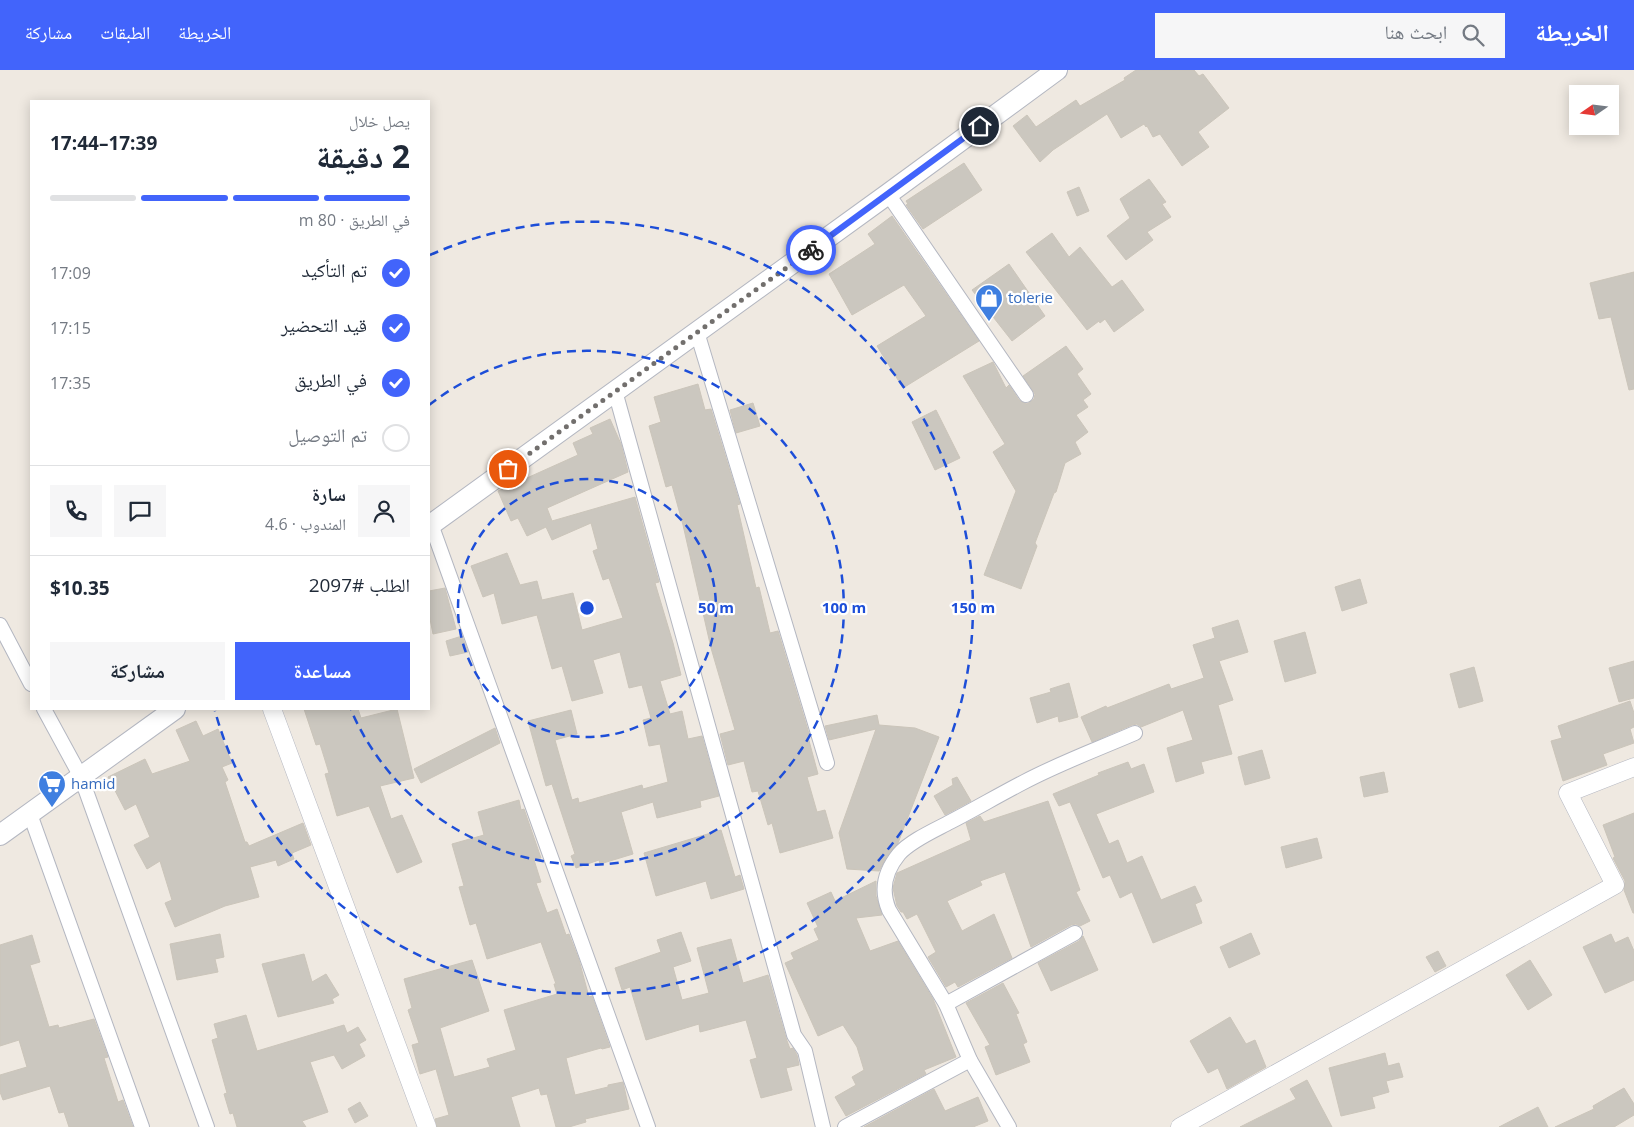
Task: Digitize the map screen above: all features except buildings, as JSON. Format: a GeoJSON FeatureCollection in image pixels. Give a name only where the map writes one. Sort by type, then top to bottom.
{"type":"FeatureCollection","features":[{"type":"Feature","properties":{"kind":"main road"},"geometry":{"type":"LineString","coordinates":[[430,525],[1057,70]]}},
{"type":"Feature","properties":{"kind":"main road"},"geometry":{"type":"LineString","coordinates":[[0,836],[175,710]]}},
{"type":"Feature","properties":{"kind":"street"},"geometry":{"type":"LineString","coordinates":[[888,194],[1026,396]]}},
{"type":"Feature","properties":{"kind":"street"},"geometry":{"type":"LineString","coordinates":[[697,332],[827,764]]}},
{"type":"Feature","properties":{"kind":"street"},"geometry":{"type":"LineString","coordinates":[[615,391],[794,1035],[805,1051],[823,1127]]}},
{"type":"Feature","properties":{"kind":"street"},"geometry":{"type":"LineString","coordinates":[[430,525],[648,1127]]}},
{"type":"Feature","properties":{"kind":"street"},"geometry":{"type":"LineString","coordinates":[[0,625],[30,682]]}},
{"type":"Feature","properties":{"kind":"street"},"geometry":{"type":"LineString","coordinates":[[45,710],[81,777],[207,1127]]}},
{"type":"Feature","properties":{"kind":"street"},"geometry":{"type":"LineString","coordinates":[[272,710],[427,1127]]}},
{"type":"Feature","properties":{"kind":"street"},"geometry":{"type":"LineString","coordinates":[[1009,1127],[970,1060],[946,1004],[888,910],[884,898],[884,886],[888,872],[900,852],[922,837],[1024,782],[1070,760],[1135,733]]}},
{"type":"Feature","properties":{"kind":"street"},"geometry":{"type":"LineString","coordinates":[[1180,1127],[1615,885],[1568,793],[1634,767]]}},
{"type":"Feature","properties":{"kind":"street"},"geometry":{"type":"LineString","coordinates":[[30,814],[142,1127]]}},
{"type":"Feature","properties":{"kind":"street"},"geometry":{"type":"LineString","coordinates":[[946,1004],[1075,933]]}},
{"type":"Feature","properties":{"kind":"street"},"geometry":{"type":"LineString","coordinates":[[844,1127],[970,1060]]}},
{"type":"Feature","properties":{"kind":"way so far"},"geometry":{"type":"LineString","coordinates":[[508,469],[811,250]]}},
{"type":"Feature","properties":{"kind":"place","name":"tolerie"},"geometry":{"type":"Point","coordinates":[989,322]}},
{"type":"Feature","properties":{"kind":"place","name":"hamid"},"geometry":{"type":"Point","coordinates":[52,808]}},
{"type":"Feature","properties":{"kind":"route"},"geometry":{"type":"LineString","coordinates":[[811,250],[980,126]]}}]}
